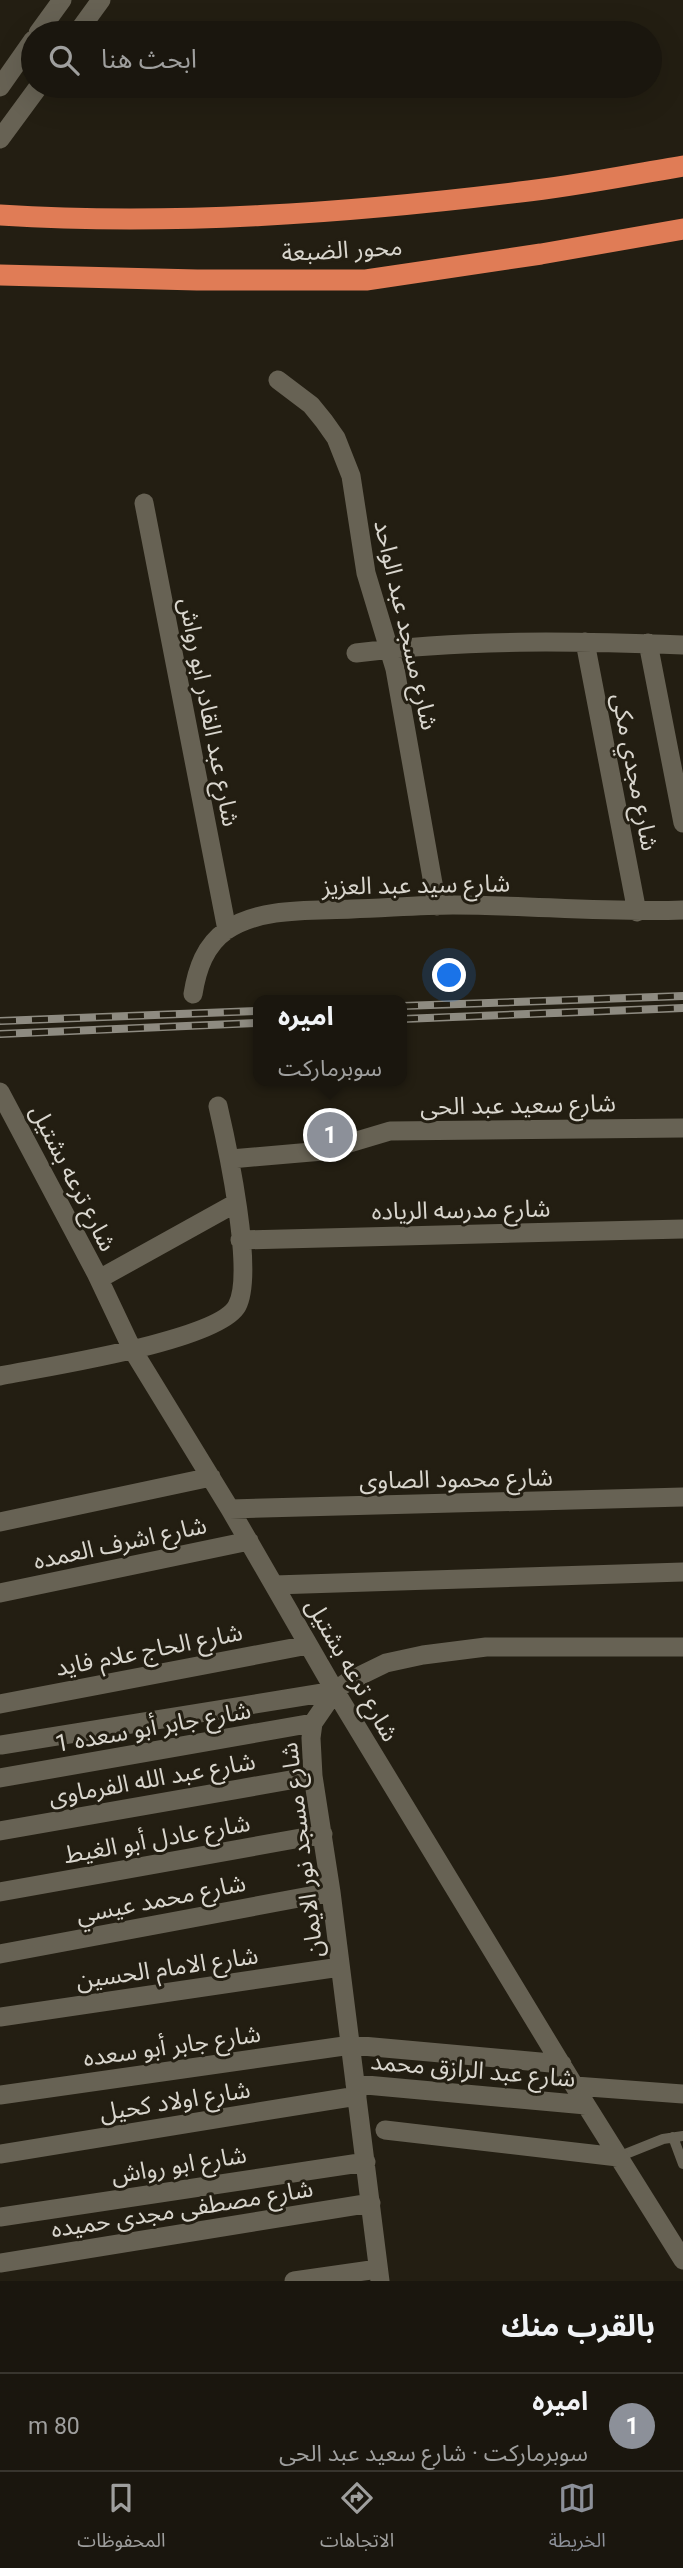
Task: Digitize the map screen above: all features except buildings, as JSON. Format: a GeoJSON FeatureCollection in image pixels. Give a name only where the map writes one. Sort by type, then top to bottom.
{"type":"FeatureCollection","features":[{"type":"Feature","properties":{"kind":"highway","name":"محور الضبعة"},"geometry":{"type":"LineString","coordinates":[[0,215],[192,218],[358,209],[523,192],[683,166]]}},
{"type":"Feature","properties":{"kind":"highway","name":"محور الضبعة"},"geometry":{"type":"LineString","coordinates":[[0,275],[197,280],[366,280],[541,254],[683,229]]}},
{"type":"Feature","properties":{"kind":"street"},"geometry":{"type":"LineString","coordinates":[[47,21],[62,0]]}},
{"type":"Feature","properties":{"kind":"street"},"geometry":{"type":"LineString","coordinates":[[86,21],[101,0]]}},
{"type":"Feature","properties":{"kind":"street"},"geometry":{"type":"LineString","coordinates":[[0,87],[21,57]]}},
{"type":"Feature","properties":{"kind":"street"},"geometry":{"type":"LineString","coordinates":[[0,139],[29,98]]}},
{"type":"Feature","properties":{"kind":"street","name":"شارع مسجد عبد الواحد"},"geometry":{"type":"LineString","coordinates":[[278,380],[311,405],[336,438],[351,476],[366,573],[389,648],[437,906]]}},
{"type":"Feature","properties":{"kind":"street","name":"شارع عبد القادر ابو رواش"},"geometry":{"type":"LineString","coordinates":[[144,503],[227,930]]}},
{"type":"Feature","properties":{"kind":"street"},"geometry":{"type":"LineString","coordinates":[[356,653],[470,642],[683,645]]}},
{"type":"Feature","properties":{"kind":"street","name":"شارع مجدي مكى"},"geometry":{"type":"LineString","coordinates":[[585,642],[637,912]]}},
{"type":"Feature","properties":{"kind":"street"},"geometry":{"type":"LineString","coordinates":[[648,643],[683,823]]}},
{"type":"Feature","properties":{"kind":"street","name":"شارع سيد عبد العزيز"},"geometry":{"type":"LineString","coordinates":[[193,994],[197,970],[209,947],[227,930],[252,919],[291,912],[437,906],[637,912],[683,910]]}},
{"type":"Feature","properties":{"kind":"street","name":"شارع ترعه بشتيل"},"geometry":{"type":"LineString","coordinates":[[0,1091],[99,1279],[132,1349],[230,1508],[335,1691],[683,2260]]}},
{"type":"Feature","properties":{"kind":"street"},"geometry":{"type":"LineString","coordinates":[[0,1376],[162,1343],[227,1318],[237,1306],[241,1292],[240,1240],[231,1159],[218,1106]]}},
{"type":"Feature","properties":{"kind":"street","name":"شارع سعيد عبد الحى"},"geometry":{"type":"LineString","coordinates":[[231,1159],[323,1151],[390,1131],[683,1128]]}},
{"type":"Feature","properties":{"kind":"street"},"geometry":{"type":"LineString","coordinates":[[99,1279],[236,1203]]}},
{"type":"Feature","properties":{"kind":"street","name":"شارع مدرسه الرياده"},"geometry":{"type":"LineString","coordinates":[[240,1240],[683,1229]]}},
{"type":"Feature","properties":{"kind":"street"},"geometry":{"type":"LineString","coordinates":[[0,1522],[211,1477]]}},
{"type":"Feature","properties":{"kind":"street","name":"شارع محمود الصاوى"},"geometry":{"type":"LineString","coordinates":[[230,1508],[683,1497]]}},
{"type":"Feature","properties":{"kind":"street","name":"شارع اشرف العمده"},"geometry":{"type":"LineString","coordinates":[[0,1593],[249,1541]]}},
{"type":"Feature","properties":{"kind":"street"},"geometry":{"type":"LineString","coordinates":[[274,1585],[683,1572]]}},
{"type":"Feature","properties":{"kind":"street","name":"شارع الحاج علام فايد"},"geometry":{"type":"LineString","coordinates":[[0,1704],[308,1645]]}},
{"type":"Feature","properties":{"kind":"street","name":"شارع مسجد نور الايمان"},"geometry":{"type":"LineString","coordinates":[[379,2275],[331,1892],[313,1776],[313,1723],[335,1691],[365,1672],[386,1663],[424,1655],[486,1647],[683,1647]]}},
{"type":"Feature","properties":{"kind":"street"},"geometry":{"type":"LineString","coordinates":[[2,1745],[335,1691]]}},
{"type":"Feature","properties":{"kind":"street","name":"شارع جابر أبو سعده 1"},"geometry":{"type":"LineString","coordinates":[[0,1778],[313,1723]]}},
{"type":"Feature","properties":{"kind":"street","name":"شارع عبد الله الفرماوى"},"geometry":{"type":"LineString","coordinates":[[0,1831],[313,1776]]}},
{"type":"Feature","properties":{"kind":"street","name":"شارع عادل أبو الغيط"},"geometry":{"type":"LineString","coordinates":[[0,1892],[323,1834]]}},
{"type":"Feature","properties":{"kind":"street","name":"شارع محمد عيسي"},"geometry":{"type":"LineString","coordinates":[[0,1954],[331,1892]]}},
{"type":"Feature","properties":{"kind":"street","name":"شارع الامام الحسين"},"geometry":{"type":"LineString","coordinates":[[0,2017],[340,1967]]}},
{"type":"Feature","properties":{"kind":"street","name":"شارع جابر أبو سعده"},"geometry":{"type":"LineString","coordinates":[[0,2095],[351,2045],[562,2064]]}},
{"type":"Feature","properties":{"kind":"street"},"geometry":{"type":"LineString","coordinates":[[575,2086],[683,2094]]}},
{"type":"Feature","properties":{"kind":"street","name":"شارع عبد الرازق محمد"},"geometry":{"type":"LineString","coordinates":[[356,2090],[586,2105]]}},
{"type":"Feature","properties":{"kind":"street","name":"شارع اولاد كحيل"},"geometry":{"type":"LineString","coordinates":[[0,2154],[356,2090]]}},
{"type":"Feature","properties":{"kind":"street"},"geometry":{"type":"LineString","coordinates":[[385,2130],[618,2157]]}},
{"type":"Feature","properties":{"kind":"street","name":"شارع ابو رواش"},"geometry":{"type":"LineString","coordinates":[[0,2217],[366,2162]]}},
{"type":"Feature","properties":{"kind":"street","name":"شارع مصطفى مجدى حميده"},"geometry":{"type":"LineString","coordinates":[[0,2263],[371,2203]]}},
{"type":"Feature","properties":{"kind":"street"},"geometry":{"type":"LineString","coordinates":[[294,2281],[379,2275]]}},
{"type":"Feature","properties":{"kind":"lane"},"geometry":{"type":"LineString","coordinates":[[618,2157],[663,2138],[678,2136],[683,2164]]}},
{"type":"Feature","properties":{"kind":"railway"},"geometry":{"type":"LineString","coordinates":[[407,1006],[683,996]]}},
{"type":"Feature","properties":{"kind":"railway"},"geometry":{"type":"LineString","coordinates":[[407,1019],[683,1008]]}},
{"type":"Feature","properties":{"kind":"railway"},"geometry":{"type":"LineString","coordinates":[[0,1021],[253,1011]]}},
{"type":"Feature","properties":{"kind":"railway"},"geometry":{"type":"LineString","coordinates":[[0,1034],[253,1023]]}},
{"type":"Feature","properties":{"kind":"place","name":"اميره"},"geometry":{"type":"Point","coordinates":[330,1135]}}]}
